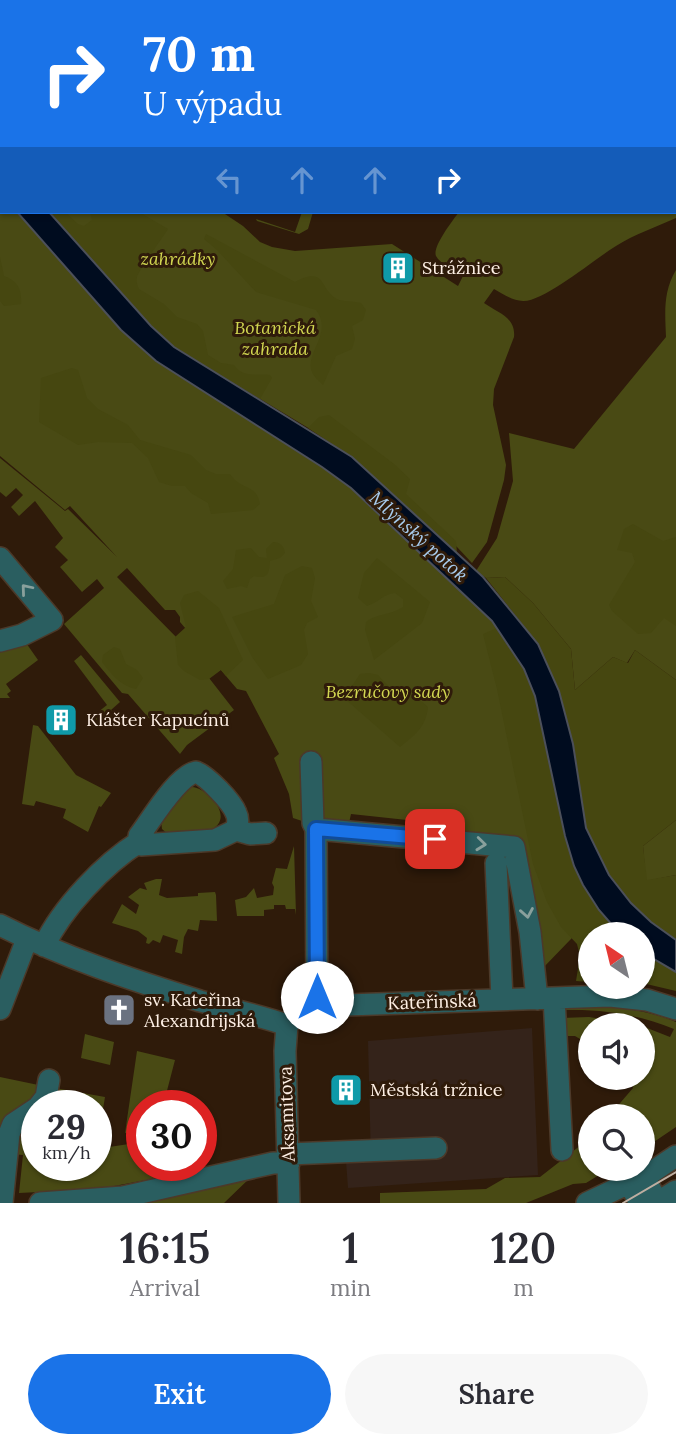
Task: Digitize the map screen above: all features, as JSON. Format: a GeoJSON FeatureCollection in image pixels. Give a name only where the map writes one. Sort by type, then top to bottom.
{"type":"FeatureCollection","features":[{"type":"Feature","properties":{"kind":"street"},"geometry":{"type":"LineString","coordinates":[[0,558],[52,620],[22,635],[0,642]]}},
{"type":"Feature","properties":{"kind":"street"},"geometry":{"type":"LineString","coordinates":[[311,762],[313,823],[316,829],[317,1006]]}},
{"type":"Feature","properties":{"kind":"street"},"geometry":{"type":"LineString","coordinates":[[139,842],[139,836],[178,784],[196,772],[205,777],[233,807],[238,817],[236,830]]}},
{"type":"Feature","properties":{"kind":"street"},"geometry":{"type":"LineString","coordinates":[[316,829],[514,847],[543,992],[562,1150]]}},
{"type":"Feature","properties":{"kind":"street"},"geometry":{"type":"LineString","coordinates":[[139,842],[146,846],[215,840],[236,830],[250,834],[266,833]]}},
{"type":"Feature","properties":{"kind":"street"},"geometry":{"type":"LineString","coordinates":[[0,1009],[36,942],[49,936],[83,891],[117,858],[139,842]]}},
{"type":"Feature","properties":{"kind":"street"},"geometry":{"type":"LineString","coordinates":[[496,863],[502,999]]}},
{"type":"Feature","properties":{"kind":"street"},"geometry":{"type":"LineString","coordinates":[[0,925],[36,942],[197,1000],[287,1025]]}},
{"type":"Feature","properties":{"kind":"street","name":"Kateřinská"},"geometry":{"type":"LineString","coordinates":[[287,1025],[300,1012],[317,1006],[502,999],[543,992],[634,997],[676,1009]]}},
{"type":"Feature","properties":{"kind":"street","name":"Aksamitova"},"geometry":{"type":"LineString","coordinates":[[287,1025],[285,1051],[289,1203]]}},
{"type":"Feature","properties":{"kind":"street"},"geometry":{"type":"LineString","coordinates":[[47,1090],[49,1080]]}},
{"type":"Feature","properties":{"kind":"street"},"geometry":{"type":"LineString","coordinates":[[2,1203],[9,1134],[13,1125],[21,1119]]}},
{"type":"Feature","properties":{"kind":"street"},"geometry":{"type":"LineString","coordinates":[[40,1203],[123,1197],[289,1158],[436,1148]]}},
{"type":"Feature","properties":{"kind":"street"},"geometry":{"type":"LineString","coordinates":[[655,1169],[676,1156]]}},
{"type":"Feature","properties":{"kind":"street"},"geometry":{"type":"LineString","coordinates":[[595,1199],[634,1181]]}},
{"type":"Feature","properties":{"kind":"street"},"geometry":{"type":"LineString","coordinates":[[636,1181],[640,1203]]}},
{"type":"Feature","properties":{"kind":"street"},"geometry":{"type":"LineString","coordinates":[[637,1181],[657,1203],[676,1191]]}},
{"type":"Feature","properties":{"kind":"shaded area"},"geometry":{"type":"Polygon","coordinates":[[[532,1028],[538,1175],[348,1188],[346,1161],[371,1160],[368,1041],[532,1028]]]}},
{"type":"Feature","properties":{"kind":"green space","name":"Bezručovy sady"},"geometry":{"type":"Polygon","coordinates":[[[0,214],[19,214],[29,223],[121,330],[156,361],[351,488],[492,621],[507,640],[599,910],[587,922],[578,922],[578,932],[542,969],[518,838],[434,833],[435,823],[351,814],[349,823],[305,822],[293,818],[289,794],[274,758],[279,754],[246,691],[237,689],[180,622],[175,610],[165,610],[127,568],[117,577],[181,642],[234,710],[187,745],[180,754],[128,694],[122,693],[64,624],[104,588],[97,579],[82,592],[60,567],[68,560],[55,547],[63,538],[35,501],[19,516],[11,507],[23,495],[16,488],[6,497],[0,492],[0,458],[65,511],[68,509],[117,557],[70,506],[65,510],[0,456],[0,214]]]}},
{"type":"Feature","properties":{"kind":"green space"},"geometry":{"type":"Polygon","coordinates":[[[51,214],[225,214],[260,242],[272,247],[295,251],[392,244],[458,286],[463,276],[436,256],[437,246],[458,214],[676,214],[676,218],[623,242],[544,295],[519,301],[494,289],[484,303],[509,320],[514,337],[494,389],[493,405],[506,465],[504,480],[487,542],[472,563],[457,547],[330,441],[174,347],[151,326],[51,214]]]}},
{"type":"Feature","properties":{"kind":"green space"},"geometry":{"type":"Polygon","coordinates":[[[51,214],[67,214],[84,226],[92,220],[90,214],[142,214],[168,229],[138,274],[139,289],[164,304],[177,317],[197,324],[203,331],[208,355],[221,363],[234,365],[246,374],[270,375],[272,378],[260,399],[174,347],[148,323],[51,214]]]}},
{"type":"Feature","properties":{"kind":"green space"},"geometry":{"type":"Polygon","coordinates":[[[301,214],[312,214],[308,229],[299,234],[256,219],[295,232],[301,214]]]}},
{"type":"Feature","properties":{"kind":"green space"},"geometry":{"type":"Polygon","coordinates":[[[206,234],[295,282],[313,276],[322,281],[332,296],[339,300],[361,303],[366,310],[363,320],[352,326],[355,339],[352,349],[336,356],[323,385],[313,374],[311,365],[322,327],[316,310],[256,292],[204,239],[206,234]]]}},
{"type":"Feature","properties":{"kind":"green space"},"geometry":{"type":"Polygon","coordinates":[[[0,257],[4,276],[18,287],[21,304],[4,306],[0,301],[0,257]]]}},
{"type":"Feature","properties":{"kind":"green space"},"geometry":{"type":"Polygon","coordinates":[[[676,270],[676,680],[635,650],[627,663],[613,657],[575,690],[571,649],[533,603],[505,577],[486,578],[476,571],[497,538],[513,481],[509,433],[574,449],[666,337],[667,294],[676,270]]]}},
{"type":"Feature","properties":{"kind":"green space"},"geometry":{"type":"Polygon","coordinates":[[[72,368],[78,370],[87,398],[98,409],[128,425],[140,440],[191,455],[206,470],[216,474],[230,474],[255,493],[260,504],[253,510],[211,514],[208,503],[185,486],[159,482],[148,458],[132,443],[98,442],[78,445],[39,422],[41,378],[72,368]]]}},
{"type":"Feature","properties":{"kind":"green space"},"geometry":{"type":"Polygon","coordinates":[[[329,415],[410,479],[406,494],[456,541],[457,553],[353,458],[308,428],[319,417],[329,415]]]}},
{"type":"Feature","properties":{"kind":"green space"},"geometry":{"type":"Polygon","coordinates":[[[633,524],[663,541],[676,537],[676,626],[664,618],[651,633],[638,634],[612,611],[609,605],[635,562],[632,553],[617,550],[624,529],[633,524]]]}},
{"type":"Feature","properties":{"kind":"green space"},"geometry":{"type":"Polygon","coordinates":[[[273,542],[281,545],[285,553],[270,561],[267,574],[263,577],[254,576],[247,588],[241,586],[227,589],[223,581],[233,569],[236,550],[251,548],[259,557],[267,558],[266,549],[273,542]]]}},
{"type":"Feature","properties":{"kind":"green space"},"geometry":{"type":"Polygon","coordinates":[[[377,558],[430,602],[422,623],[374,660],[365,630],[366,622],[403,607],[403,599],[395,593],[367,606],[358,598],[364,573],[377,558]]]}},
{"type":"Feature","properties":{"kind":"green space"},"geometry":{"type":"Polygon","coordinates":[[[302,566],[312,568],[315,578],[311,601],[318,617],[307,623],[304,630],[308,654],[301,665],[268,679],[252,657],[232,617],[274,604],[285,575],[302,566]]]}},
{"type":"Feature","properties":{"kind":"green space"},"geometry":{"type":"Polygon","coordinates":[[[505,577],[533,603],[571,649],[575,690],[613,657],[628,663],[635,650],[676,680],[676,820],[643,846],[647,880],[676,875],[676,991],[655,986],[655,922],[578,922],[578,948],[561,927],[547,902],[533,864],[483,634],[497,628],[537,643],[486,578],[505,577]]]}},
{"type":"Feature","properties":{"kind":"green space"},"geometry":{"type":"Polygon","coordinates":[[[198,591],[219,608],[243,660],[226,676],[221,670],[209,679],[200,680],[178,665],[175,637],[186,627],[180,603],[184,595],[198,591]]]}},
{"type":"Feature","properties":{"kind":"green space"},"geometry":{"type":"Polygon","coordinates":[[[24,640],[38,660],[6,684],[11,691],[7,694],[10,698],[0,698],[0,647],[24,640]]]}},
{"type":"Feature","properties":{"kind":"green space"},"geometry":{"type":"Polygon","coordinates":[[[114,647],[120,649],[126,664],[137,670],[143,678],[136,689],[121,682],[102,662],[103,655],[114,647]]]}},
{"type":"Feature","properties":{"kind":"green space"},"geometry":{"type":"Polygon","coordinates":[[[81,655],[120,702],[111,710],[114,714],[100,725],[93,716],[107,705],[74,661],[81,655]]]}},
{"type":"Feature","properties":{"kind":"green space"},"geometry":{"type":"Polygon","coordinates":[[[360,674],[378,675],[399,698],[415,696],[428,707],[422,725],[400,747],[344,698],[360,674]]]}},
{"type":"Feature","properties":{"kind":"green space"},"geometry":{"type":"Polygon","coordinates":[[[33,725],[38,726],[76,775],[111,793],[101,807],[99,806],[88,832],[63,818],[66,809],[36,801],[34,806],[22,804],[33,725]]]}},
{"type":"Feature","properties":{"kind":"green space"},"geometry":{"type":"Polygon","coordinates":[[[192,787],[204,792],[216,803],[221,816],[219,823],[210,831],[169,835],[162,829],[161,820],[185,790],[192,787]]]}},
{"type":"Feature","properties":{"kind":"green space"},"geometry":{"type":"Polygon","coordinates":[[[676,820],[676,875],[646,881],[643,846],[676,820]]]}},
{"type":"Feature","properties":{"kind":"green space"},"geometry":{"type":"Polygon","coordinates":[[[294,846],[296,915],[295,909],[274,905],[274,909],[264,910],[264,916],[237,916],[235,900],[246,897],[254,888],[257,898],[273,895],[272,883],[276,868],[287,869],[294,846]]]}},
{"type":"Feature","properties":{"kind":"green space"},"geometry":{"type":"Polygon","coordinates":[[[162,879],[159,895],[167,898],[215,892],[217,921],[200,920],[198,931],[188,929],[182,954],[175,952],[178,940],[163,935],[160,943],[153,940],[149,944],[146,943],[147,938],[138,931],[112,923],[122,904],[136,914],[139,905],[128,897],[140,888],[147,890],[144,883],[162,879]]]}},
{"type":"Feature","properties":{"kind":"green space"},"geometry":{"type":"Polygon","coordinates":[[[563,1007],[607,1007],[648,1013],[613,1013],[564,1010],[563,1007]]]}},
{"type":"Feature","properties":{"kind":"green space"},"geometry":{"type":"Polygon","coordinates":[[[655,1015],[676,1022],[676,1127],[655,1141],[655,1104],[619,1104],[631,1090],[655,1090],[655,1031],[670,1037],[674,1029],[655,1023],[655,1015]]]}},
{"type":"Feature","properties":{"kind":"green space"},"geometry":{"type":"Polygon","coordinates":[[[578,1017],[578,1038],[562,1036],[561,1018],[578,1017]]]}},
{"type":"Feature","properties":{"kind":"green space"},"geometry":{"type":"Polygon","coordinates":[[[85,1034],[114,1042],[110,1065],[81,1058],[85,1034]]]}},
{"type":"Feature","properties":{"kind":"green space"},"geometry":{"type":"Polygon","coordinates":[[[137,1051],[175,1060],[167,1090],[131,1090],[137,1051]]]}},
{"type":"Feature","properties":{"kind":"green space"},"geometry":{"type":"Polygon","coordinates":[[[0,1077],[48,1087],[46,1090],[21,1090],[21,1125],[0,1155],[0,1077]]]}},
{"type":"Feature","properties":{"kind":"green space"},"geometry":{"type":"Polygon","coordinates":[[[21,1131],[21,1155],[12,1154],[17,1134],[21,1131]]]}},
{"type":"Feature","properties":{"kind":"green space"},"geometry":{"type":"Polygon","coordinates":[[[126,1144],[126,1181],[141,1181],[98,1189],[19,1193],[21,1174],[21,1181],[112,1181],[112,1147],[126,1144]]]}},
{"type":"Feature","properties":{"kind":"green space"},"geometry":{"type":"Polygon","coordinates":[[[578,1147],[578,1181],[589,1181],[573,1184],[526,1203],[380,1203],[380,1193],[486,1189],[505,1178],[540,1177],[578,1147]]]}},
{"type":"Feature","properties":{"kind":"green space"},"geometry":{"type":"Polygon","coordinates":[[[253,1175],[224,1203],[116,1203],[253,1175]]]}},
{"type":"Feature","properties":{"kind":"water","name":"Mlýnský potok"},"geometry":{"type":"Polygon","coordinates":[[[19,214],[51,214],[151,326],[174,347],[352,457],[483,577],[538,644],[559,691],[573,744],[586,828],[609,875],[631,903],[651,922],[610,922],[583,885],[565,836],[535,696],[524,669],[492,621],[351,488],[156,361],[121,330],[19,214]]]}},
{"type":"Feature","properties":{"kind":"water"},"geometry":{"type":"Polygon","coordinates":[[[655,925],[676,940],[676,972],[655,960],[655,925]]]}},
{"type":"Feature","properties":{"kind":"tram line"},"geometry":{"type":"LineString","coordinates":[[623,1203],[676,1172]]}},
{"type":"Feature","properties":{"kind":"place","name":"Strážnice"},"geometry":{"type":"Point","coordinates":[398,268]}},
{"type":"Feature","properties":{"kind":"place","name":"Klášter Kapucínů"},"geometry":{"type":"Point","coordinates":[61,720]}},
{"type":"Feature","properties":{"kind":"place","name":"sv. Kateřina Alexandrijská"},"geometry":{"type":"Point","coordinates":[119,1010]}},
{"type":"Feature","properties":{"kind":"place","name":"Městská tržnice"},"geometry":{"type":"Point","coordinates":[346,1090]}},
{"type":"Feature","properties":{"kind":"route"},"geometry":{"type":"LineString","coordinates":[[317,997],[316,829],[435,839]]}},
{"type":"Feature","properties":{"kind":"park label","name":"zahrádky"},"geometry":{"type":"Point","coordinates":[178,259]}},
{"type":"Feature","properties":{"kind":"park label","name":"Botanická zahrada"},"geometry":{"type":"Point","coordinates":[275,338]}}]}
